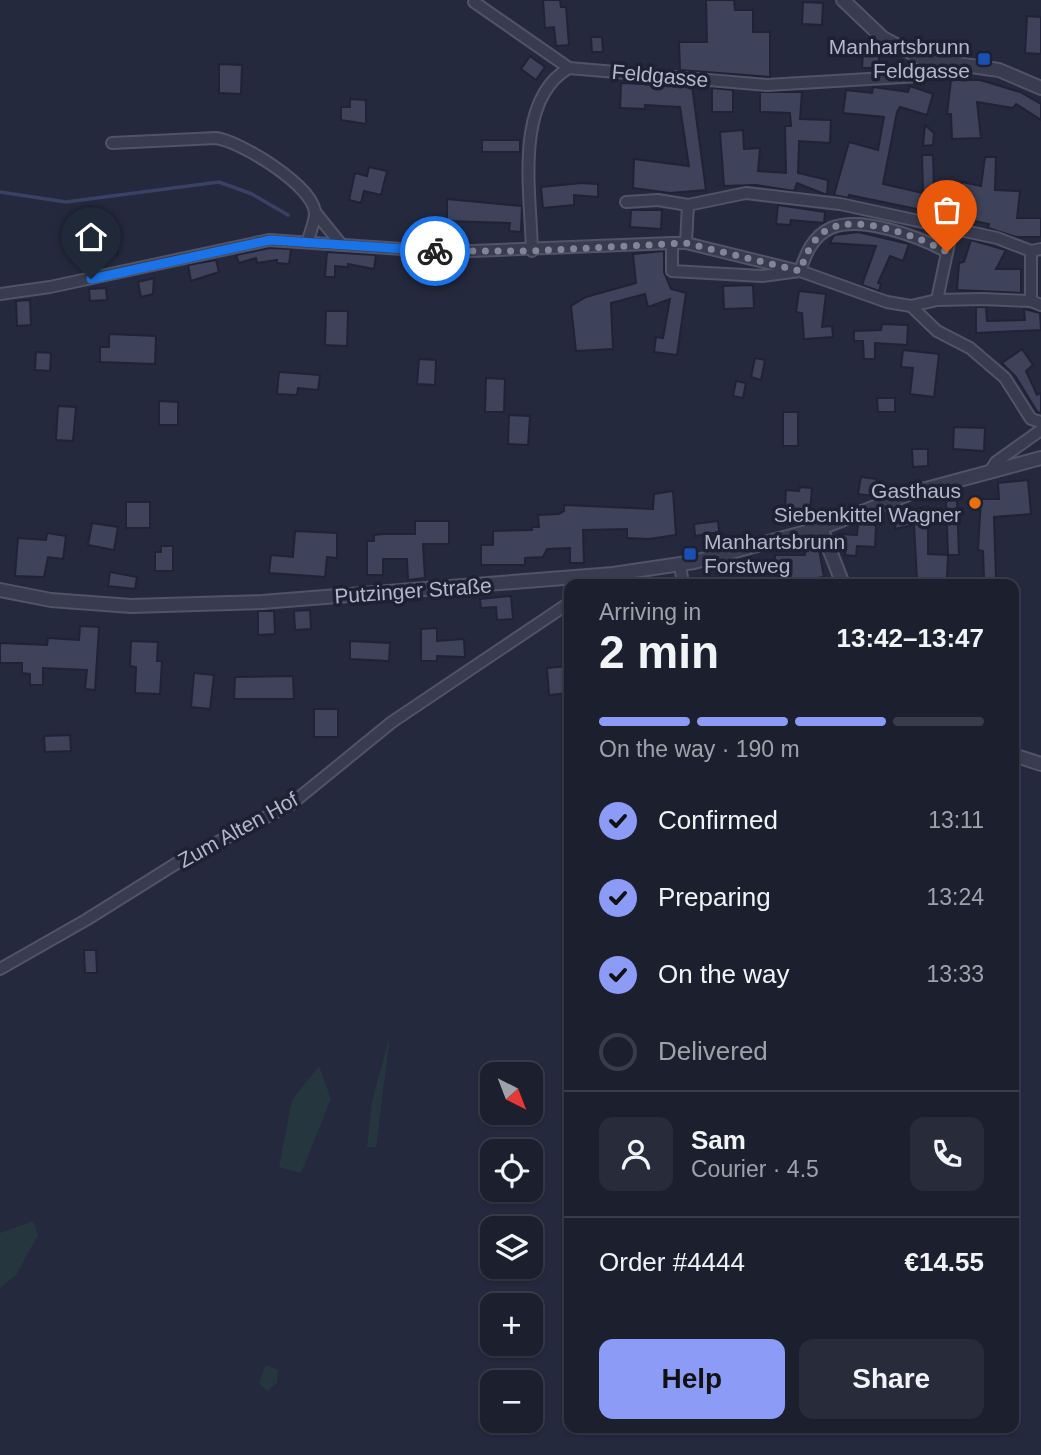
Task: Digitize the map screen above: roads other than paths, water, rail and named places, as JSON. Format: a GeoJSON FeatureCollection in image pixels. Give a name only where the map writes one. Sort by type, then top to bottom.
{"type":"FeatureCollection","features":[{"type":"Feature","properties":{"kind":"street"},"geometry":{"type":"LineString","coordinates":[[843,0],[894,44],[923,59],[999,69],[1041,88]]}},
{"type":"Feature","properties":{"kind":"street"},"geometry":{"type":"LineString","coordinates":[[474,2],[569,68],[546,86],[534,111],[530,165],[531,251]]}},
{"type":"Feature","properties":{"kind":"street","name":"Feldgasse"},"geometry":{"type":"LineString","coordinates":[[569,68],[766,85],[920,76],[946,64]]}},
{"type":"Feature","properties":{"kind":"street"},"geometry":{"type":"LineString","coordinates":[[112,143],[230,140],[250,148],[309,199],[315,212],[340,243]]}},
{"type":"Feature","properties":{"kind":"street"},"geometry":{"type":"LineString","coordinates":[[0,294],[160,265],[245,244],[308,240],[447,252],[531,251],[686,243],[800,271],[887,302],[911,306],[937,300],[1036,303],[1036,250],[997,239],[840,204],[747,193],[688,205],[658,200],[626,202]]}},
{"type":"Feature","properties":{"kind":"street"},"geometry":{"type":"LineString","coordinates":[[686,243],[688,205]]}},
{"type":"Feature","properties":{"kind":"street"},"geometry":{"type":"LineString","coordinates":[[308,240],[315,212]]}},
{"type":"Feature","properties":{"kind":"street"},"geometry":{"type":"LineString","coordinates":[[800,271],[806,252],[816,239],[832,227],[863,225],[886,229],[922,239],[947,252]]}},
{"type":"Feature","properties":{"kind":"street"},"geometry":{"type":"LineString","coordinates":[[937,300],[952,229]]}},
{"type":"Feature","properties":{"kind":"street"},"geometry":{"type":"LineString","coordinates":[[673,243],[673,271],[762,276],[800,271]]}},
{"type":"Feature","properties":{"kind":"street"},"geometry":{"type":"LineString","coordinates":[[911,306],[937,331],[970,348],[1006,378],[1031,419],[1041,422]]}},
{"type":"Feature","properties":{"kind":"street"},"geometry":{"type":"LineString","coordinates":[[989,473],[996,462],[1041,430]]}},
{"type":"Feature","properties":{"kind":"street","name":"Putzinger Straße"},"geometry":{"type":"LineString","coordinates":[[599,579],[680,565],[821,528],[911,493],[1041,458]]}},
{"type":"Feature","properties":{"kind":"street"},"geometry":{"type":"LineString","coordinates":[[821,528],[841,579]]}},
{"type":"Feature","properties":{"kind":"street"},"geometry":{"type":"LineString","coordinates":[[680,565],[682,579]]}},
{"type":"Feature","properties":{"kind":"street","name":"Putzinger Straße"},"geometry":{"type":"LineString","coordinates":[[0,590],[51,600],[144,605],[276,601],[564,582]]}},
{"type":"Feature","properties":{"kind":"street","name":"Zum Alten Hof"},"geometry":{"type":"LineString","coordinates":[[0,969],[86,920],[177,863],[290,805],[392,722],[564,606]]}},
{"type":"Feature","properties":{"kind":"street"},"geometry":{"type":"LineString","coordinates":[[1019,757],[1041,764]]}},
{"type":"Feature","properties":{"kind":"waterway"},"geometry":{"type":"LineString","coordinates":[[0,192],[66,202],[219,182],[252,194],[288,215]]}},
{"type":"Feature","properties":{"kind":"place","name":"Manhartsbrunn Feldgasse"},"geometry":{"type":"Point","coordinates":[984,59]}},
{"type":"Feature","properties":{"kind":"place","name":"Gasthaus Siebenkittel Wagner"},"geometry":{"type":"Point","coordinates":[975,503]}},
{"type":"Feature","properties":{"kind":"place","name":"Manhartsbrunn Forstweg"},"geometry":{"type":"Point","coordinates":[690,554]}}]}
